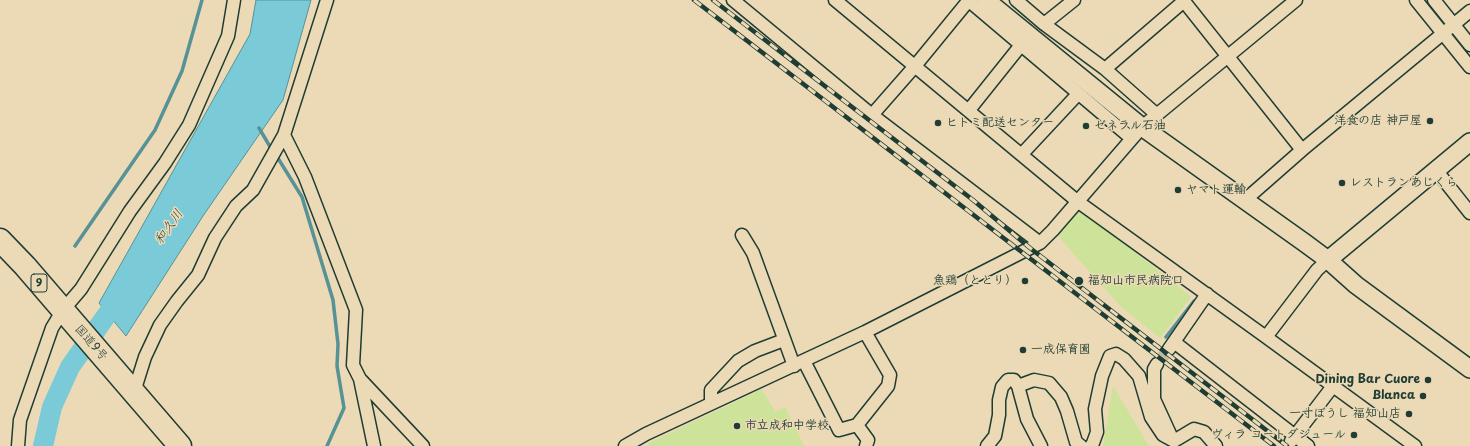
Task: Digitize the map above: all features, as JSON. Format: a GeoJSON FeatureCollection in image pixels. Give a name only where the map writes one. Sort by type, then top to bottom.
{"type":"FeatureCollection","features":[{"type":"Feature","properties":{"kind":"highway","name":"国道9号"},"geometry":{"type":"LineString","coordinates":[[0,240],[25,266],[180,446]]}},
{"type":"Feature","properties":{"kind":"street"},"geometry":{"type":"LineString","coordinates":[[18,446],[20,420],[52,328],[63,310],[81,289],[130,211],[189,125],[228,36],[234,0]]}},
{"type":"Feature","properties":{"kind":"street"},"geometry":{"type":"LineString","coordinates":[[134,392],[146,357],[160,325],[198,275],[216,238],[236,206],[253,190],[284,135],[327,0]]}},
{"type":"Feature","properties":{"kind":"street"},"geometry":{"type":"LineString","coordinates":[[733,0],[872,115],[1040,243]]}},
{"type":"Feature","properties":{"kind":"street"},"geometry":{"type":"LineString","coordinates":[[835,0],[1077,201],[1207,294],[1414,446]]}},
{"type":"Feature","properties":{"kind":"street"},"geometry":{"type":"LineString","coordinates":[[872,115],[915,66],[969,0],[1078,94],[1136,133],[1245,200],[1328,260],[1356,285],[1470,369]]}},
{"type":"Feature","properties":{"kind":"street"},"geometry":{"type":"LineString","coordinates":[[986,0],[1136,133]]}},
{"type":"Feature","properties":{"kind":"street"},"geometry":{"type":"LineString","coordinates":[[1016,0],[1044,24],[1105,69],[1156,114]]}},
{"type":"Feature","properties":{"kind":"street"},"geometry":{"type":"LineString","coordinates":[[1044,24],[1074,0]]}},
{"type":"Feature","properties":{"kind":"street"},"geometry":{"type":"LineString","coordinates":[[625,446],[646,434],[711,403],[865,332],[1040,243],[1053,230],[1136,133],[1156,114],[1296,0]]}},
{"type":"Feature","properties":{"kind":"street"},"geometry":{"type":"LineString","coordinates":[[1416,0],[1470,67]]}},
{"type":"Feature","properties":{"kind":"street"},"geometry":{"type":"LineString","coordinates":[[1434,0],[1470,44]]}},
{"type":"Feature","properties":{"kind":"street"},"geometry":{"type":"LineString","coordinates":[[1105,69],[1183,1],[1302,150]]}},
{"type":"Feature","properties":{"kind":"street"},"geometry":{"type":"LineString","coordinates":[[1245,200],[1302,150],[1470,11]]}},
{"type":"Feature","properties":{"kind":"street"},"geometry":{"type":"LineString","coordinates":[[969,110],[1021,45]]}},
{"type":"Feature","properties":{"kind":"street"},"geometry":{"type":"LineString","coordinates":[[1022,154],[1078,94]]}},
{"type":"Feature","properties":{"kind":"street"},"geometry":{"type":"LineString","coordinates":[[284,135],[305,177],[356,310],[353,365],[360,379],[374,446]]}},
{"type":"Feature","properties":{"kind":"street"},"geometry":{"type":"LineString","coordinates":[[1266,337],[1317,270],[1470,142]]}},
{"type":"Feature","properties":{"kind":"street"},"geometry":{"type":"LineString","coordinates":[[1436,170],[1470,213]]}},
{"type":"Feature","properties":{"kind":"street"},"geometry":{"type":"LineString","coordinates":[[742,235],[753,253],[784,340],[839,430],[857,425],[888,386],[890,375],[865,332]]}},
{"type":"Feature","properties":{"kind":"street"},"geometry":{"type":"LineString","coordinates":[[1207,294],[1171,345],[1293,439],[1308,446]]}},
{"type":"Feature","properties":{"kind":"street"},"geometry":{"type":"LineString","coordinates":[[711,403],[711,390],[738,361],[755,351],[784,340]]}},
{"type":"Feature","properties":{"kind":"street"},"geometry":{"type":"LineString","coordinates":[[1090,446],[1093,443],[1097,432],[1095,410],[1102,376],[1110,356],[1116,354],[1124,359],[1139,376],[1151,417],[1163,435],[1175,443]]}},
{"type":"Feature","properties":{"kind":"street"},"geometry":{"type":"LineString","coordinates":[[1157,364],[1154,369],[1154,399],[1175,443]]}},
{"type":"Feature","properties":{"kind":"street"},"geometry":{"type":"LineString","coordinates":[[360,379],[423,446]]}},
{"type":"Feature","properties":{"kind":"street"},"geometry":{"type":"LineString","coordinates":[[988,446],[995,436],[1002,387],[1008,380],[1014,380],[1018,386],[1027,419],[1041,446]]}},
{"type":"Feature","properties":{"kind":"street"},"geometry":{"type":"LineString","coordinates":[[1018,386],[1034,380],[1049,383],[1061,397],[1067,411],[1076,442],[1081,446]]}},
{"type":"Feature","properties":{"kind":"street"},"geometry":{"type":"LineString","coordinates":[[1293,439],[1333,386]]}},
{"type":"Feature","properties":{"kind":"street"},"geometry":{"type":"LineString","coordinates":[[857,425],[868,440],[866,446]]}},
{"type":"Feature","properties":{"kind":"street"},"geometry":{"type":"LineString","coordinates":[[1175,443],[1194,429],[1204,432],[1216,446]]}},
{"type":"Feature","properties":{"kind":"green space"},"geometry":{"type":"Polygon","coordinates":[[[1080,208],[1191,297],[1160,338],[1120,306],[1058,236],[1080,208]]]}},
{"type":"Feature","properties":{"kind":"green space"},"geometry":{"type":"Polygon","coordinates":[[[1113,386],[1149,446],[1103,446],[1113,386]]]}},
{"type":"Feature","properties":{"kind":"green space","name":"市立成和中学校"},"geometry":{"type":"Polygon","coordinates":[[[762,389],[775,412],[785,407],[804,446],[648,446],[649,443],[762,389]]]}},
{"type":"Feature","properties":{"kind":"water"},"geometry":{"type":"Polygon","coordinates":[[[256,0],[311,0],[283,100],[203,216],[126,336],[99,303],[250,34],[256,0]]]}},
{"type":"Feature","properties":{"kind":"waterway"},"geometry":{"type":"LineString","coordinates":[[75,246],[155,130],[182,71],[202,0]]}},
{"type":"Feature","properties":{"kind":"waterway"},"geometry":{"type":"LineString","coordinates":[[259,128],[272,150]]}},
{"type":"Feature","properties":{"kind":"waterway"},"geometry":{"type":"LineString","coordinates":[[276,155],[302,197],[333,300],[338,344],[337,366],[344,408],[327,446]]}},
{"type":"Feature","properties":{"kind":"waterway","name":"和久川"},"geometry":{"type":"LineString","coordinates":[[43,446],[52,407],[70,367],[123,292]]}},
{"type":"Feature","properties":{"kind":"waterway"},"geometry":{"type":"LineString","coordinates":[[1166,337],[1194,301]]}},
{"type":"Feature","properties":{"kind":"tunnel"},"geometry":{"type":"LineString","coordinates":[[1157,364],[1169,349]]}},
{"type":"Feature","properties":{"kind":"railway"},"geometry":{"type":"LineString","coordinates":[[694,0],[1274,446]]}},
{"type":"Feature","properties":{"kind":"railway"},"geometry":{"type":"LineString","coordinates":[[713,0],[973,200],[1030,248],[1287,446]]}},
{"type":"Feature","properties":{"kind":"place","name":"洋食の店 神戸屋"},"geometry":{"type":"Point","coordinates":[1430,121]}},
{"type":"Feature","properties":{"kind":"place","name":"ヒトミ配送センター"},"geometry":{"type":"Point","coordinates":[938,123]}},
{"type":"Feature","properties":{"kind":"place","name":"ゼネラル石油"},"geometry":{"type":"Point","coordinates":[1086,126]}},
{"type":"Feature","properties":{"kind":"place","name":"レストランあじくら"},"geometry":{"type":"Point","coordinates":[1342,183]}},
{"type":"Feature","properties":{"kind":"place","name":"ヤマト運輸"},"geometry":{"type":"Point","coordinates":[1178,190]}},
{"type":"Feature","properties":{"kind":"place","name":"魚鶏（ととり）"},"geometry":{"type":"Point","coordinates":[1025,281]}},
{"type":"Feature","properties":{"kind":"place","name":"福知山市民病院口"},"geometry":{"type":"Point","coordinates":[1079,281]}},
{"type":"Feature","properties":{"kind":"place","name":"一成保育園"},"geometry":{"type":"Point","coordinates":[1023,350]}},
{"type":"Feature","properties":{"kind":"place","name":"Dining Bar Cuore"},"geometry":{"type":"Point","coordinates":[1428,380]}},
{"type":"Feature","properties":{"kind":"place","name":"Blanca"},"geometry":{"type":"Point","coordinates":[1423,396]}},
{"type":"Feature","properties":{"kind":"place","name":"一寸ぼうし 福知山店"},"geometry":{"type":"Point","coordinates":[1409,414]}},
{"type":"Feature","properties":{"kind":"place","name":"市立成和中学校"},"geometry":{"type":"Point","coordinates":[737,426]}},
{"type":"Feature","properties":{"kind":"place","name":"ヴィラ コートダジュール"},"geometry":{"type":"Point","coordinates":[1354,435]}}]}
